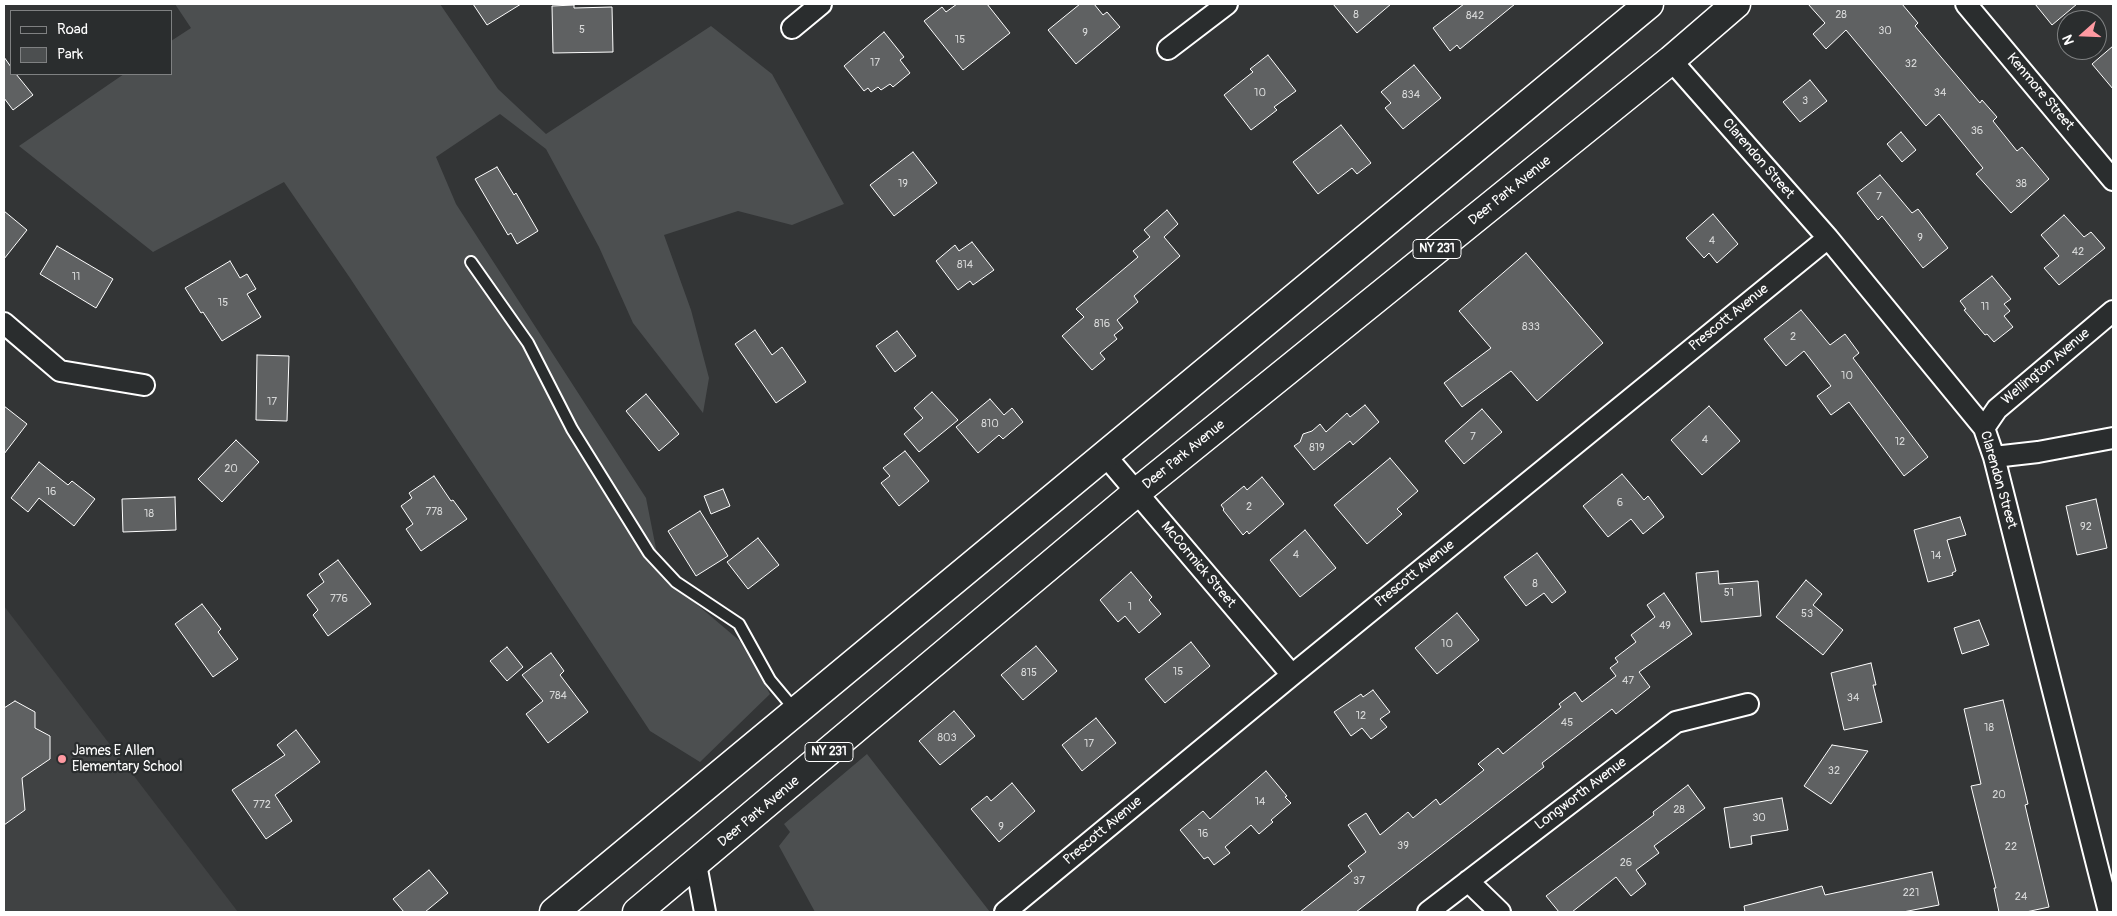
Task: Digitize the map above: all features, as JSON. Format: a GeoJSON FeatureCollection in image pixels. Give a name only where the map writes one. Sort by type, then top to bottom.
{"type":"FeatureCollection","features":[{"type":"Feature","properties":{"kind":"main road"},"geometry":{"type":"LineString","coordinates":[[554,912],[1649,4]]}},
{"type":"Feature","properties":{"kind":"main road","name":"Deer Park Avenue"},"geometry":{"type":"LineString","coordinates":[[637,912],[1137,492],[1671,60],[1736,4]]}},
{"type":"Feature","properties":{"kind":"street"},"geometry":{"type":"LineString","coordinates":[[792,28],[821,4]]}},
{"type":"Feature","properties":{"kind":"street"},"geometry":{"type":"LineString","coordinates":[[1168,49],[1227,4]]}},
{"type":"Feature","properties":{"kind":"street","name":"Kenmore Street"},"geometry":{"type":"LineString","coordinates":[[1966,4],[2113,180]]}},
{"type":"Feature","properties":{"kind":"street","name":"Clarendon Street"},"geometry":{"type":"LineString","coordinates":[[1671,60],[1828,238],[1984,428],[1994,457],[2109,912]]}},
{"type":"Feature","properties":{"kind":"street","name":"Prescott Avenue"},"geometry":{"type":"LineString","coordinates":[[1005,912],[1292,675],[1828,238]]}},
{"type":"Feature","properties":{"kind":"street","name":"Wellington Avenue"},"geometry":{"type":"LineString","coordinates":[[1984,428],[1997,408],[2113,311]]}},
{"type":"Feature","properties":{"kind":"street"},"geometry":{"type":"LineString","coordinates":[[4,323],[60,371],[144,385]]}},
{"type":"Feature","properties":{"kind":"street"},"geometry":{"type":"LineString","coordinates":[[1994,457],[2038,452],[2113,438]]}},
{"type":"Feature","properties":{"kind":"street","name":"McCormick Street"},"geometry":{"type":"LineString","coordinates":[[1104,454],[1292,675]]}},
{"type":"Feature","properties":{"kind":"street","name":"Longworth Avenue"},"geometry":{"type":"LineString","coordinates":[[1428,912],[1676,722],[1748,704]]}},
{"type":"Feature","properties":{"kind":"street"},"geometry":{"type":"LineString","coordinates":[[696,864],[704,912]]}},
{"type":"Feature","properties":{"kind":"street"},"geometry":{"type":"LineString","coordinates":[[1468,881],[1500,912]]}},
{"type":"Feature","properties":{"kind":"lane"},"geometry":{"type":"LineString","coordinates":[[471,262],[528,343],[572,429],[649,553],[676,582],[739,624],[770,680],[797,712]]}},
{"type":"Feature","properties":{"kind":"shaded area","name":"James E Allen Elementary School"},"geometry":{"type":"Polygon","coordinates":[[[4,606],[238,912],[4,912],[4,606]]]}},
{"type":"Feature","properties":{"kind":"green space"},"geometry":{"type":"Polygon","coordinates":[[[175,4],[440,4],[498,89],[546,134],[711,26],[772,74],[844,204],[792,225],[738,211],[664,235],[691,310],[709,378],[703,413],[633,323],[599,247],[546,149],[500,114],[436,157],[456,204],[646,498],[661,574],[740,641],[770,694],[700,762],[650,731],[350,278],[284,182],[153,252],[19,146],[123,75],[172,75],[172,40],[191,28],[175,4]]]}},
{"type":"Feature","properties":{"kind":"green space"},"geometry":{"type":"Polygon","coordinates":[[[867,754],[990,912],[815,912],[779,846],[790,832],[784,824],[867,754]]]}},
{"type":"Feature","properties":{"kind":"building"},"geometry":{"type":"Polygon","coordinates":[[[473,4],[521,4],[487,25],[473,4]]]}},
{"type":"Feature","properties":{"kind":"building"},"geometry":{"type":"Polygon","coordinates":[[[957,4],[987,4],[1010,33],[963,70],[924,21],[942,7],[946,12],[957,4]]]}},
{"type":"Feature","properties":{"kind":"building"},"geometry":{"type":"Polygon","coordinates":[[[1080,4],[1094,4],[1103,15],[1107,12],[1120,27],[1076,64],[1048,30],[1080,4]]]}},
{"type":"Feature","properties":{"kind":"building"},"geometry":{"type":"Polygon","coordinates":[[[1333,4],[1391,4],[1357,33],[1333,4]]]}},
{"type":"Feature","properties":{"kind":"building"},"geometry":{"type":"Polygon","coordinates":[[[1464,4],[1515,4],[1460,49],[1457,45],[1450,51],[1433,28],[1464,4]]]}},
{"type":"Feature","properties":{"kind":"building"},"geometry":{"type":"Polygon","coordinates":[[[1808,4],[1902,4],[1918,23],[1915,26],[1941,57],[1980,103],[1982,100],[1997,117],[1993,121],[2017,151],[2022,147],[2049,179],[2011,213],[1976,174],[1983,168],[1939,114],[1926,126],[1846,30],[1826,49],[1813,34],[1825,23],[1808,4]]]}},
{"type":"Feature","properties":{"kind":"building"},"geometry":{"type":"Polygon","coordinates":[[[2035,4],[2077,4],[2070,10],[2057,10],[2057,21],[2052,25],[2035,4]]]}},
{"type":"Feature","properties":{"kind":"building"},"geometry":{"type":"Polygon","coordinates":[[[574,5],[574,8],[612,7],[613,52],[553,53],[552,6],[574,5]]]}},
{"type":"Feature","properties":{"kind":"building"},"geometry":{"type":"Polygon","coordinates":[[[884,32],[904,57],[900,60],[910,73],[893,87],[890,84],[881,90],[878,87],[871,92],[868,88],[864,91],[844,66],[884,32]]]}},
{"type":"Feature","properties":{"kind":"building"},"geometry":{"type":"Polygon","coordinates":[[[2113,46],[2113,89],[2092,64],[2097,60],[2107,60],[2107,51],[2113,46]]]}},
{"type":"Feature","properties":{"kind":"building"},"geometry":{"type":"Polygon","coordinates":[[[1268,55],[1296,91],[1274,107],[1277,110],[1251,130],[1224,95],[1253,72],[1250,69],[1268,55]]]}},
{"type":"Feature","properties":{"kind":"building"},"geometry":{"type":"Polygon","coordinates":[[[4,57],[10,66],[10,75],[17,75],[33,95],[13,110],[4,98],[4,57]]]}},
{"type":"Feature","properties":{"kind":"building"},"geometry":{"type":"Polygon","coordinates":[[[1414,65],[1441,98],[1403,129],[1385,108],[1391,103],[1381,92],[1414,65]]]}},
{"type":"Feature","properties":{"kind":"building"},"geometry":{"type":"Polygon","coordinates":[[[1810,80],[1827,101],[1800,122],[1783,102],[1810,80]]]}},
{"type":"Feature","properties":{"kind":"building"},"geometry":{"type":"Polygon","coordinates":[[[1341,125],[1371,163],[1357,174],[1352,168],[1318,194],[1293,162],[1341,125]]]}},
{"type":"Feature","properties":{"kind":"building"},"geometry":{"type":"Polygon","coordinates":[[[1901,132],[1916,150],[1902,162],[1887,144],[1901,132]]]}},
{"type":"Feature","properties":{"kind":"building"},"geometry":{"type":"Polygon","coordinates":[[[913,152],[937,183],[894,216],[870,185],[913,152]]]}},
{"type":"Feature","properties":{"kind":"building"},"geometry":{"type":"Polygon","coordinates":[[[497,167],[514,195],[516,193],[538,231],[517,244],[511,233],[508,235],[475,179],[497,167]]]}},
{"type":"Feature","properties":{"kind":"building"},"geometry":{"type":"Polygon","coordinates":[[[1880,175],[1912,213],[1918,209],[1948,248],[1923,268],[1882,216],[1878,220],[1857,193],[1880,175]]]}},
{"type":"Feature","properties":{"kind":"building"},"geometry":{"type":"Polygon","coordinates":[[[1167,210],[1178,224],[1164,237],[1180,256],[1134,296],[1138,302],[1117,320],[1123,328],[1114,335],[1117,339],[1100,353],[1105,359],[1092,370],[1062,336],[1084,317],[1076,309],[1138,257],[1133,251],[1150,237],[1144,230],[1167,210]]]}},
{"type":"Feature","properties":{"kind":"building"},"geometry":{"type":"Polygon","coordinates":[[[4,211],[27,230],[4,259],[4,211]]]}},
{"type":"Feature","properties":{"kind":"building"},"geometry":{"type":"Polygon","coordinates":[[[1713,214],[1738,244],[1717,263],[1709,253],[1704,258],[1686,238],[1713,214]]]}},
{"type":"Feature","properties":{"kind":"building"},"geometry":{"type":"Polygon","coordinates":[[[2064,215],[2084,237],[2091,232],[2105,248],[2059,285],[2044,268],[2059,256],[2041,235],[2064,215]]]}},
{"type":"Feature","properties":{"kind":"building"},"geometry":{"type":"Polygon","coordinates":[[[972,242],[994,270],[973,285],[970,281],[958,290],[936,261],[955,245],[959,251],[972,242]]]}},
{"type":"Feature","properties":{"kind":"building"},"geometry":{"type":"Polygon","coordinates":[[[57,246],[113,279],[96,308],[40,274],[57,246]]]}},
{"type":"Feature","properties":{"kind":"building"},"geometry":{"type":"Polygon","coordinates":[[[1526,253],[1603,343],[1537,401],[1511,371],[1462,407],[1444,383],[1491,348],[1459,311],[1526,253]]]}},
{"type":"Feature","properties":{"kind":"building"},"geometry":{"type":"Polygon","coordinates":[[[230,261],[240,278],[247,274],[256,289],[247,294],[261,317],[222,341],[185,288],[230,261]]]}},
{"type":"Feature","properties":{"kind":"building"},"geometry":{"type":"Polygon","coordinates":[[[1992,276],[2011,299],[2004,304],[2010,311],[2004,316],[2013,327],[1994,342],[1987,334],[1985,335],[1964,310],[1966,309],[1960,301],[1992,276]]]}},
{"type":"Feature","properties":{"kind":"building"},"geometry":{"type":"Polygon","coordinates":[[[1801,310],[1830,345],[1845,334],[1859,353],[1853,358],[1928,457],[1904,476],[1849,402],[1831,415],[1817,396],[1831,386],[1804,351],[1786,366],[1764,339],[1801,310]]]}},
{"type":"Feature","properties":{"kind":"building"},"geometry":{"type":"Polygon","coordinates":[[[755,330],[772,355],[782,347],[806,382],[776,403],[735,344],[755,330]]]}},
{"type":"Feature","properties":{"kind":"building"},"geometry":{"type":"Polygon","coordinates":[[[897,331],[916,356],[895,372],[876,346],[897,331]]]}},
{"type":"Feature","properties":{"kind":"building"},"geometry":{"type":"Polygon","coordinates":[[[257,355],[289,356],[287,421],[256,420],[257,355]]]}},
{"type":"Feature","properties":{"kind":"building"},"geometry":{"type":"Polygon","coordinates":[[[932,392],[958,420],[919,452],[904,434],[923,418],[914,408],[932,392]]]}},
{"type":"Feature","properties":{"kind":"building"},"geometry":{"type":"Polygon","coordinates":[[[646,394],[679,434],[659,451],[626,411],[646,394]]]}},
{"type":"Feature","properties":{"kind":"building"},"geometry":{"type":"Polygon","coordinates":[[[990,399],[1004,415],[1012,408],[1023,422],[1003,439],[999,435],[978,453],[956,427],[990,399]]]}},
{"type":"Feature","properties":{"kind":"building"},"geometry":{"type":"Polygon","coordinates":[[[1365,405],[1379,422],[1353,445],[1350,441],[1314,470],[1294,446],[1300,442],[1303,434],[1312,431],[1320,424],[1326,432],[1347,413],[1350,417],[1365,405]]]}},
{"type":"Feature","properties":{"kind":"building"},"geometry":{"type":"Polygon","coordinates":[[[4,406],[27,424],[4,454],[4,406]]]}},
{"type":"Feature","properties":{"kind":"building"},"geometry":{"type":"Polygon","coordinates":[[[1709,406],[1740,441],[1702,475],[1671,440],[1709,406]]]}},
{"type":"Feature","properties":{"kind":"building"},"geometry":{"type":"Polygon","coordinates":[[[1482,409],[1502,432],[1464,464],[1445,441],[1482,409]]]}},
{"type":"Feature","properties":{"kind":"building"},"geometry":{"type":"Polygon","coordinates":[[[236,440],[259,462],[222,502],[198,479],[236,440]]]}},
{"type":"Feature","properties":{"kind":"building"},"geometry":{"type":"Polygon","coordinates":[[[905,451],[929,481],[899,506],[881,483],[890,476],[883,468],[905,451]]]}},
{"type":"Feature","properties":{"kind":"building"},"geometry":{"type":"Polygon","coordinates":[[[1390,458],[1418,491],[1397,509],[1402,514],[1367,544],[1334,505],[1390,458]]]}},
{"type":"Feature","properties":{"kind":"building"},"geometry":{"type":"Polygon","coordinates":[[[39,462],[68,485],[72,481],[95,499],[74,526],[39,498],[28,512],[11,498],[39,462]]]}},
{"type":"Feature","properties":{"kind":"building"},"geometry":{"type":"Polygon","coordinates":[[[1622,474],[1644,500],[1648,496],[1664,517],[1643,534],[1631,519],[1608,537],[1583,506],[1622,474]]]}},
{"type":"Feature","properties":{"kind":"building"},"geometry":{"type":"Polygon","coordinates":[[[434,476],[451,501],[453,500],[467,519],[421,551],[406,529],[413,524],[401,506],[412,498],[409,493],[434,476]]]}},
{"type":"Feature","properties":{"kind":"building"},"geometry":{"type":"Polygon","coordinates":[[[1262,477],[1284,504],[1249,534],[1247,531],[1243,535],[1221,505],[1244,486],[1247,490],[1262,477]]]}},
{"type":"Feature","properties":{"kind":"building"},"geometry":{"type":"Polygon","coordinates":[[[723,489],[730,506],[711,514],[704,496],[723,489]]]}},
{"type":"Feature","properties":{"kind":"building"},"geometry":{"type":"Polygon","coordinates":[[[175,497],[176,530],[123,532],[122,499],[175,497]]]}},
{"type":"Feature","properties":{"kind":"building"},"geometry":{"type":"Polygon","coordinates":[[[2096,499],[2107,548],[2077,555],[2066,506],[2096,499]]]}},
{"type":"Feature","properties":{"kind":"building"},"geometry":{"type":"Polygon","coordinates":[[[700,511],[728,556],[696,576],[668,531],[700,511]]]}},
{"type":"Feature","properties":{"kind":"building"},"geometry":{"type":"Polygon","coordinates":[[[1960,517],[1966,535],[1947,540],[1956,571],[1952,573],[1953,575],[1928,582],[1914,530],[1960,517]]]}},
{"type":"Feature","properties":{"kind":"building"},"geometry":{"type":"Polygon","coordinates":[[[1305,530],[1336,568],[1300,597],[1270,560],[1305,530]]]}},
{"type":"Feature","properties":{"kind":"building"},"geometry":{"type":"Polygon","coordinates":[[[758,538],[779,565],[748,589],[727,562],[758,538]]]}},
{"type":"Feature","properties":{"kind":"building"},"geometry":{"type":"Polygon","coordinates":[[[1537,553],[1566,592],[1552,603],[1544,593],[1526,606],[1504,577],[1537,553]]]}},
{"type":"Feature","properties":{"kind":"building"},"geometry":{"type":"Polygon","coordinates":[[[338,560],[371,604],[328,636],[313,615],[318,610],[307,595],[324,582],[319,574],[338,560]]]}},
{"type":"Feature","properties":{"kind":"building"},"geometry":{"type":"Polygon","coordinates":[[[1718,571],[1719,584],[1758,581],[1761,616],[1701,622],[1696,573],[1718,571]]]}},
{"type":"Feature","properties":{"kind":"building"},"geometry":{"type":"Polygon","coordinates":[[[1131,572],[1152,597],[1149,600],[1161,614],[1139,633],[1125,616],[1118,622],[1100,600],[1131,572]]]}},
{"type":"Feature","properties":{"kind":"building"},"geometry":{"type":"Polygon","coordinates":[[[1806,580],[1822,594],[1813,605],[1843,630],[1823,655],[1776,617],[1806,580]]]}},
{"type":"Feature","properties":{"kind":"building"},"geometry":{"type":"Polygon","coordinates":[[[1664,593],[1692,634],[1639,672],[1650,687],[1616,714],[1612,709],[1542,763],[1544,767],[1356,912],[1300,912],[1352,871],[1348,866],[1366,852],[1348,825],[1366,813],[1380,835],[1408,812],[1413,818],[1436,799],[1440,805],[1484,770],[1478,764],[1498,748],[1503,754],[1561,707],[1559,704],[1575,692],[1582,702],[1616,676],[1610,668],[1618,662],[1615,658],[1636,642],[1631,635],[1655,617],[1647,605],[1664,593]]]}},
{"type":"Feature","properties":{"kind":"building"},"geometry":{"type":"Polygon","coordinates":[[[202,604],[221,629],[218,632],[238,659],[213,677],[175,624],[202,604]]]}},
{"type":"Feature","properties":{"kind":"building"},"geometry":{"type":"Polygon","coordinates":[[[1457,613],[1479,640],[1437,674],[1415,648],[1457,613]]]}},
{"type":"Feature","properties":{"kind":"building"},"geometry":{"type":"Polygon","coordinates":[[[1979,620],[1989,645],[1962,654],[1954,628],[1979,620]]]}},
{"type":"Feature","properties":{"kind":"building"},"geometry":{"type":"Polygon","coordinates":[[[1191,642],[1210,666],[1165,703],[1145,679],[1191,642]]]}},
{"type":"Feature","properties":{"kind":"building"},"geometry":{"type":"Polygon","coordinates":[[[1036,646],[1057,671],[1023,700],[1001,675],[1036,646]]]}},
{"type":"Feature","properties":{"kind":"building"},"geometry":{"type":"Polygon","coordinates":[[[507,647],[523,667],[507,681],[490,661],[507,647]]]}},
{"type":"Feature","properties":{"kind":"building"},"geometry":{"type":"Polygon","coordinates":[[[551,653],[564,671],[560,675],[588,712],[548,743],[526,714],[543,701],[522,675],[551,653]]]}},
{"type":"Feature","properties":{"kind":"building"},"geometry":{"type":"Polygon","coordinates":[[[1871,663],[1876,685],[1873,685],[1882,722],[1844,730],[1831,673],[1871,663]]]}},
{"type":"Feature","properties":{"kind":"building"},"geometry":{"type":"Polygon","coordinates":[[[1373,690],[1390,712],[1380,719],[1387,727],[1371,739],[1362,728],[1351,736],[1334,712],[1361,694],[1363,697],[1373,690]]]}},
{"type":"Feature","properties":{"kind":"building"},"geometry":{"type":"Polygon","coordinates":[[[2003,700],[2028,804],[2025,805],[2049,907],[2026,912],[1999,912],[1994,888],[1996,888],[1971,786],[1981,784],[1964,709],[2003,700]]]}},
{"type":"Feature","properties":{"kind":"building"},"geometry":{"type":"Polygon","coordinates":[[[15,701],[35,712],[35,728],[50,736],[50,759],[22,778],[25,810],[4,825],[4,708],[15,701]]]}},
{"type":"Feature","properties":{"kind":"building"},"geometry":{"type":"Polygon","coordinates":[[[954,711],[975,736],[940,765],[919,741],[954,711]]]}},
{"type":"Feature","properties":{"kind":"building"},"geometry":{"type":"Polygon","coordinates":[[[1096,718],[1116,743],[1082,771],[1062,745],[1096,718]]]}},
{"type":"Feature","properties":{"kind":"building"},"geometry":{"type":"Polygon","coordinates":[[[296,730],[320,762],[275,795],[292,821],[266,839],[232,790],[285,755],[277,745],[296,730]]]}},
{"type":"Feature","properties":{"kind":"building"},"geometry":{"type":"Polygon","coordinates":[[[1832,745],[1868,751],[1831,804],[1804,786],[1832,745]]]}},
{"type":"Feature","properties":{"kind":"building"},"geometry":{"type":"Polygon","coordinates":[[[1266,771],[1291,803],[1271,820],[1273,822],[1259,834],[1251,825],[1225,847],[1230,853],[1214,865],[1208,857],[1204,859],[1180,830],[1203,811],[1210,819],[1266,771]]]}},
{"type":"Feature","properties":{"kind":"building"},"geometry":{"type":"Polygon","coordinates":[[[1012,783],[1035,811],[999,842],[971,809],[987,796],[991,801],[1012,783]]]}},
{"type":"Feature","properties":{"kind":"building"},"geometry":{"type":"Polygon","coordinates":[[[1688,785],[1705,808],[1654,846],[1659,853],[1636,870],[1646,884],[1631,896],[1616,877],[1572,912],[1559,912],[1546,896],[1654,815],[1653,812],[1688,785]]]}},
{"type":"Feature","properties":{"kind":"building"},"geometry":{"type":"Polygon","coordinates":[[[1782,798],[1788,830],[1751,836],[1752,844],[1730,848],[1724,808],[1782,798]]]}},
{"type":"Feature","properties":{"kind":"building"},"geometry":{"type":"Polygon","coordinates":[[[429,870],[448,893],[425,912],[404,912],[393,899],[429,870]]]}},
{"type":"Feature","properties":{"kind":"building"},"geometry":{"type":"Polygon","coordinates":[[[1932,872],[1939,905],[1903,912],[1745,912],[1744,906],[1822,886],[1825,895],[1932,872]]]}},
{"type":"Feature","properties":{"kind":"place","name":"James E Allen Elementary School"},"geometry":{"type":"Point","coordinates":[62,759]}}]}
